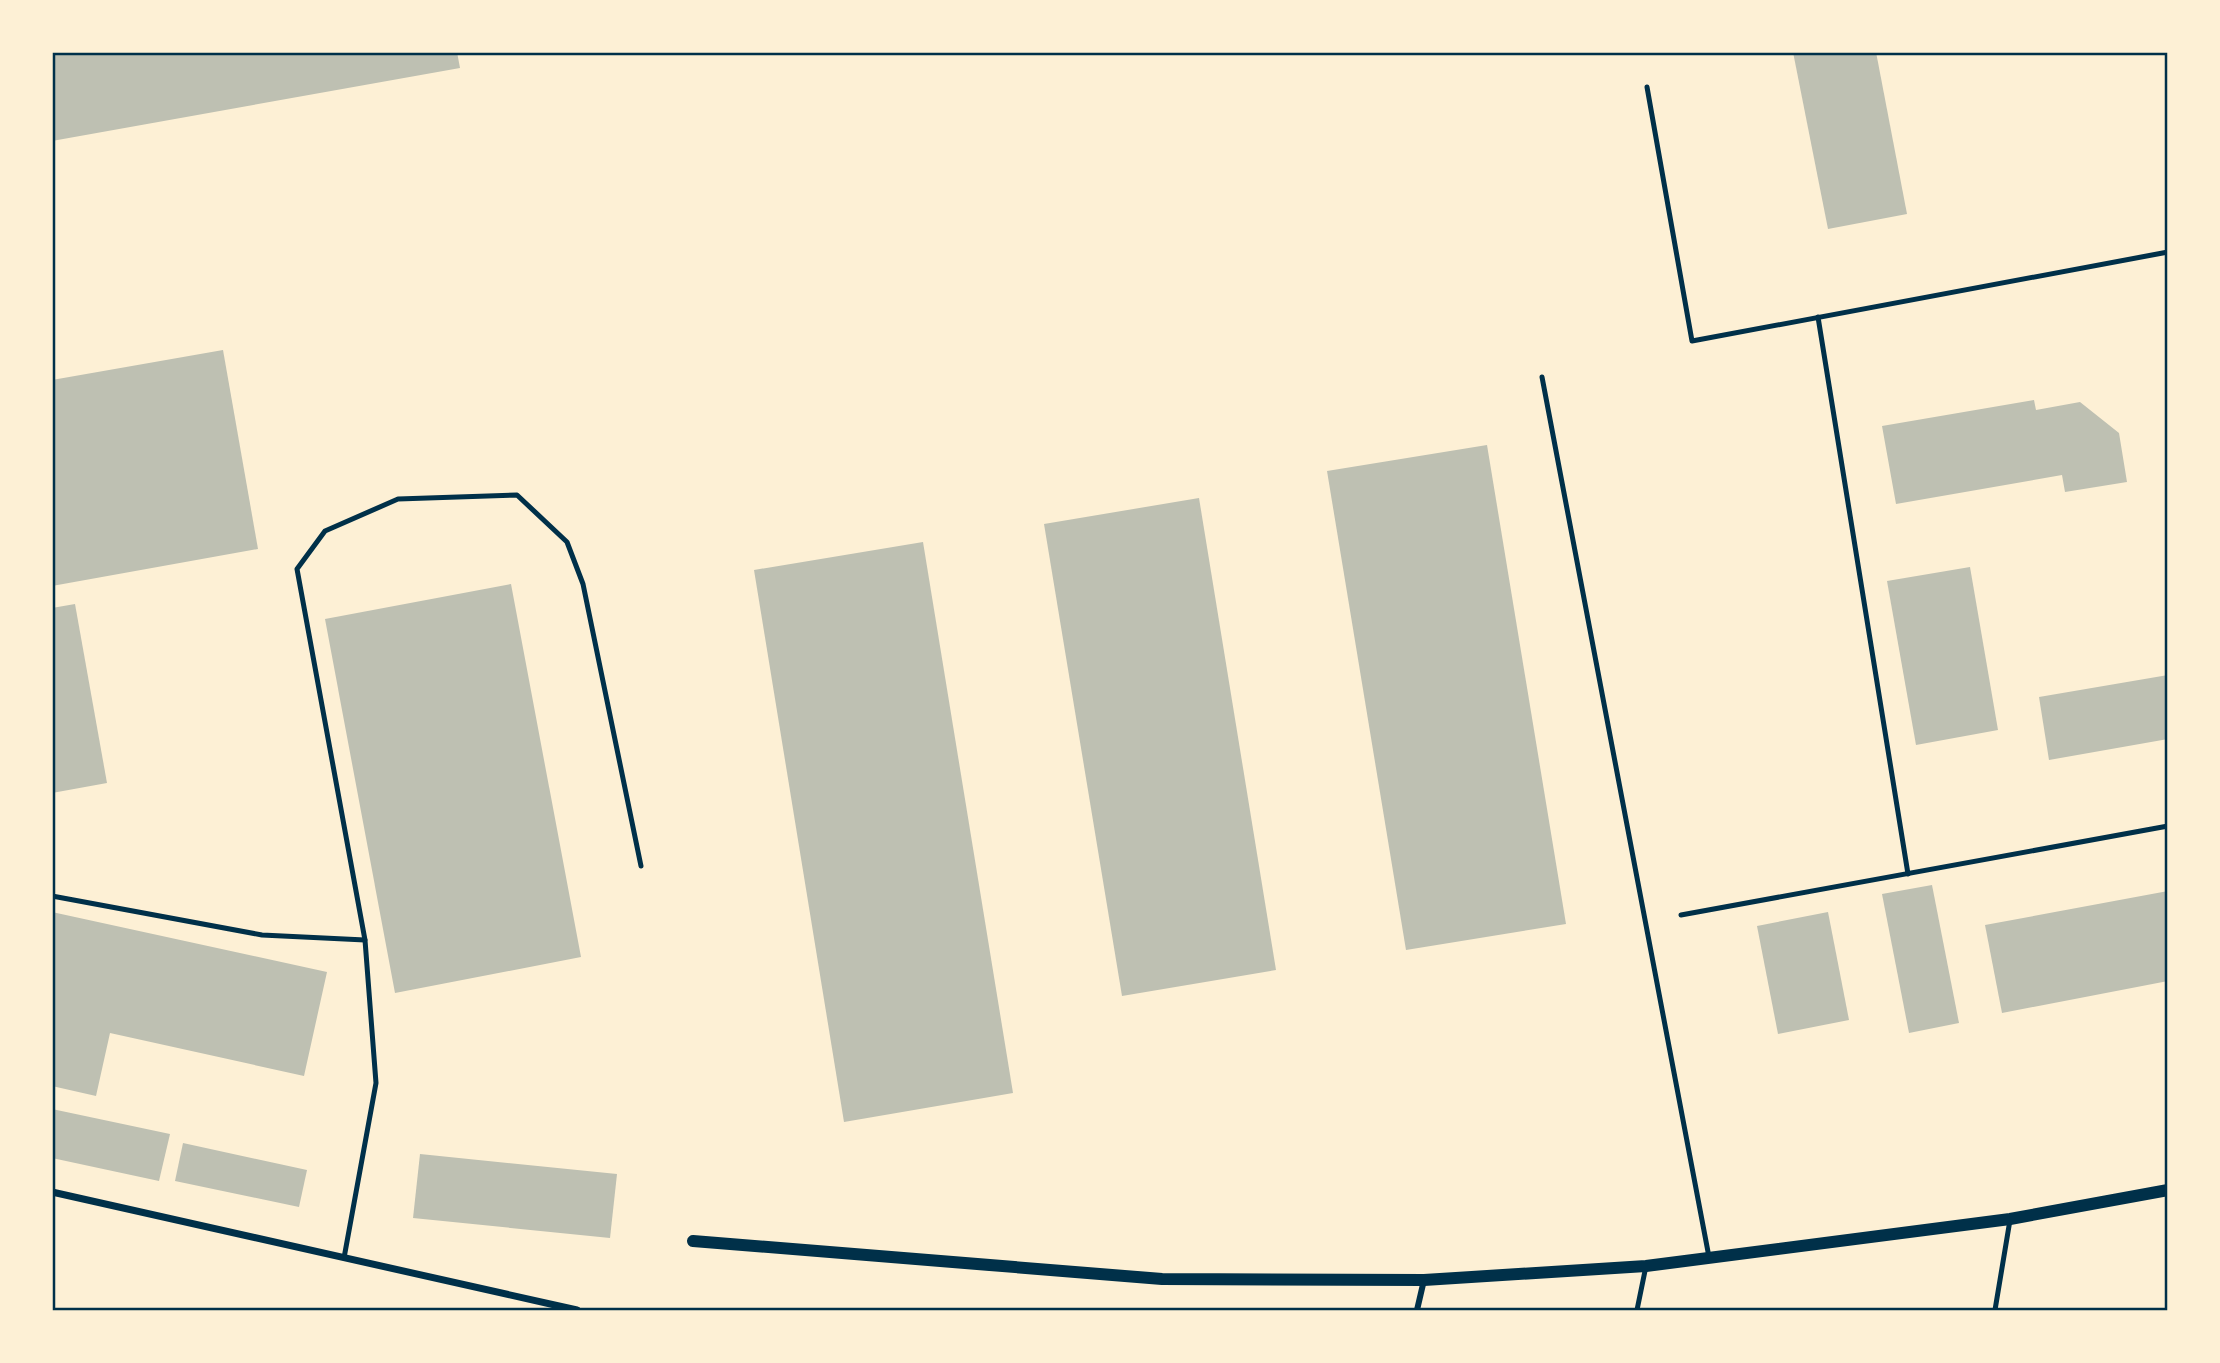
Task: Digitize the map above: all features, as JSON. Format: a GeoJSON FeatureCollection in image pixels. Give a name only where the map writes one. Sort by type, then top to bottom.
{"type":"FeatureCollection","features":[{"type":"Feature","properties":{"kind":"street"},"geometry":{"type":"LineString","coordinates":[[693,1241],[1162,1279],[1424,1280],[1646,1266],[2010,1219],[2168,1190]]}},
{"type":"Feature","properties":{"kind":"street"},"geometry":{"type":"LineString","coordinates":[[52,1192],[577,1310]]}},
{"type":"Feature","properties":{"kind":"street"},"geometry":{"type":"LineString","coordinates":[[1418,1311],[1424,1280]]}},
{"type":"Feature","properties":{"kind":"lane"},"geometry":{"type":"LineString","coordinates":[[1647,87],[1692,341],[2168,252]]}},
{"type":"Feature","properties":{"kind":"lane"},"geometry":{"type":"LineString","coordinates":[[1818,317],[1908,874]]}},
{"type":"Feature","properties":{"kind":"lane"},"geometry":{"type":"LineString","coordinates":[[1542,377],[1709,1257]]}},
{"type":"Feature","properties":{"kind":"lane"},"geometry":{"type":"LineString","coordinates":[[344,1258],[376,1083],[365,940],[297,569],[325,531],[398,499],[516,495],[567,542],[583,584],[641,866]]}},
{"type":"Feature","properties":{"kind":"lane"},"geometry":{"type":"LineString","coordinates":[[1681,915],[2168,827]]}},
{"type":"Feature","properties":{"kind":"lane"},"geometry":{"type":"LineString","coordinates":[[52,896],[262,935],[365,940]]}},
{"type":"Feature","properties":{"kind":"lane"},"geometry":{"type":"LineString","coordinates":[[1995,1311],[2010,1219]]}},
{"type":"Feature","properties":{"kind":"lane"},"geometry":{"type":"LineString","coordinates":[[1637,1311],[1646,1266]]}},
{"type":"Feature","properties":{"kind":"building"},"geometry":{"type":"Polygon","coordinates":[[[52,52],[457,52],[460,68],[52,141],[52,52]]]}},
{"type":"Feature","properties":{"kind":"building"},"geometry":{"type":"Polygon","coordinates":[[[1793,52],[1876,52],[1907,214],[1828,229],[1793,52]]]}},
{"type":"Feature","properties":{"kind":"building"},"geometry":{"type":"Polygon","coordinates":[[[223,350],[258,549],[52,586],[52,380],[223,350]]]}},
{"type":"Feature","properties":{"kind":"building"},"geometry":{"type":"Polygon","coordinates":[[[2034,400],[2036,410],[2080,402],[2119,433],[2127,482],[2065,492],[2062,475],[1896,504],[1882,426],[2034,400]]]}},
{"type":"Feature","properties":{"kind":"building"},"geometry":{"type":"Polygon","coordinates":[[[1487,445],[1566,924],[1406,950],[1327,471],[1487,445]]]}},
{"type":"Feature","properties":{"kind":"building"},"geometry":{"type":"Polygon","coordinates":[[[1199,498],[1276,970],[1122,996],[1044,524],[1199,498]]]}},
{"type":"Feature","properties":{"kind":"building"},"geometry":{"type":"Polygon","coordinates":[[[923,542],[1013,1093],[844,1122],[754,570],[923,542]]]}},
{"type":"Feature","properties":{"kind":"building"},"geometry":{"type":"Polygon","coordinates":[[[1970,567],[1998,730],[1916,745],[1887,581],[1970,567]]]}},
{"type":"Feature","properties":{"kind":"building"},"geometry":{"type":"Polygon","coordinates":[[[511,584],[581,957],[395,993],[325,619],[511,584]]]}},
{"type":"Feature","properties":{"kind":"building"},"geometry":{"type":"Polygon","coordinates":[[[75,604],[107,783],[52,793],[52,608],[75,604]]]}},
{"type":"Feature","properties":{"kind":"building"},"geometry":{"type":"Polygon","coordinates":[[[2168,675],[2168,739],[2049,760],[2039,697],[2168,675]]]}},
{"type":"Feature","properties":{"kind":"building"},"geometry":{"type":"Polygon","coordinates":[[[1932,885],[1959,1023],[1909,1033],[1882,894],[1932,885]]]}},
{"type":"Feature","properties":{"kind":"building"},"geometry":{"type":"Polygon","coordinates":[[[2168,891],[2168,981],[2002,1013],[1985,925],[2168,891]]]}},
{"type":"Feature","properties":{"kind":"building"},"geometry":{"type":"Polygon","coordinates":[[[52,912],[327,972],[304,1076],[110,1033],[96,1096],[52,1086],[52,912]]]}},
{"type":"Feature","properties":{"kind":"building"},"geometry":{"type":"Polygon","coordinates":[[[1828,912],[1849,1020],[1778,1034],[1757,926],[1828,912]]]}},
{"type":"Feature","properties":{"kind":"building"},"geometry":{"type":"Polygon","coordinates":[[[52,1109],[170,1134],[159,1181],[52,1158],[52,1109]]]}},
{"type":"Feature","properties":{"kind":"building"},"geometry":{"type":"Polygon","coordinates":[[[183,1143],[307,1170],[299,1207],[175,1181],[183,1143]]]}},
{"type":"Feature","properties":{"kind":"building"},"geometry":{"type":"Polygon","coordinates":[[[420,1154],[617,1174],[610,1238],[413,1218],[420,1154]]]}}]}
